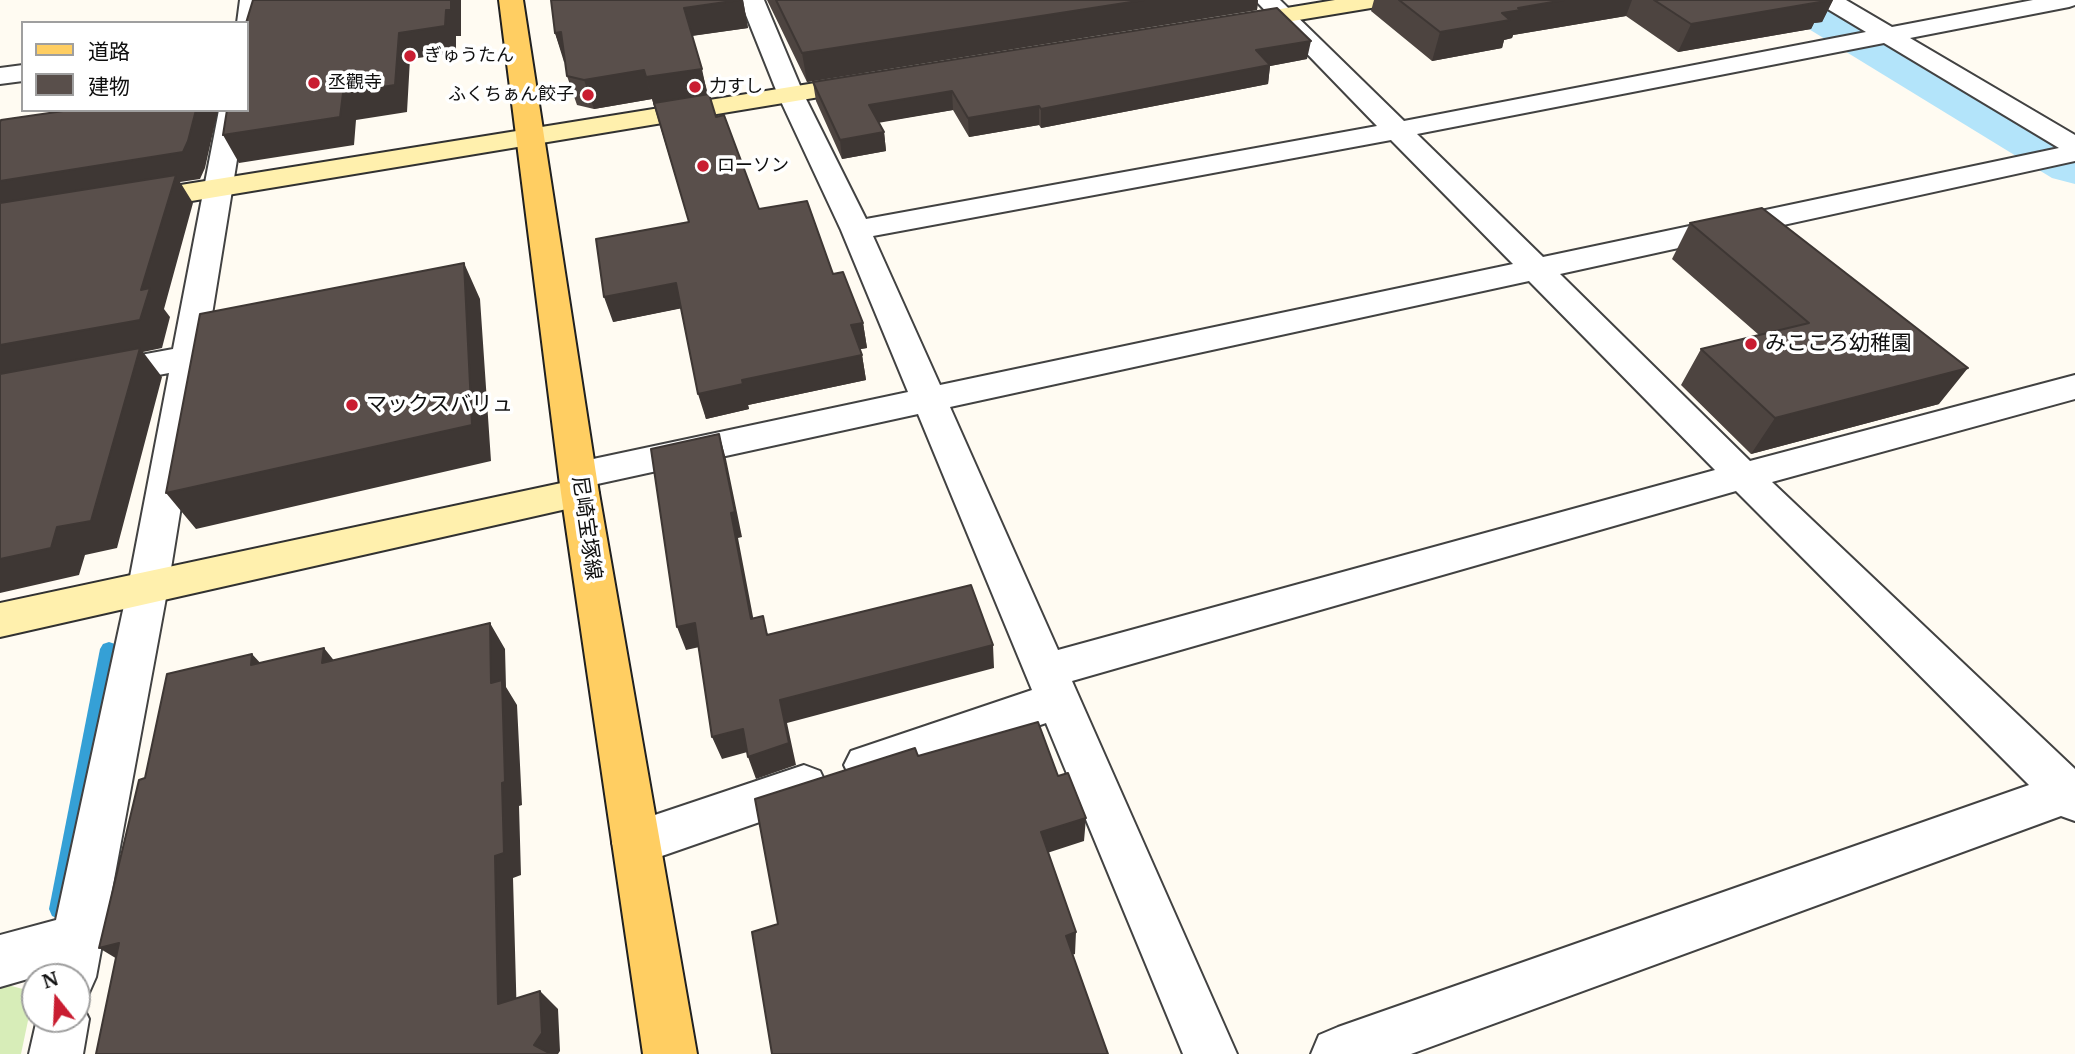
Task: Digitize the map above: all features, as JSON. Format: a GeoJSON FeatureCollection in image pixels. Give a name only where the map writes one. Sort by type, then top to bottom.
{"type":"FeatureCollection","features":[{"type":"Feature","properties":{"kind":"main road","name":"尼崎宝塚線"},"geometry":{"type":"LineString","coordinates":[[511,0],[579,484],[670,1054]]}},
{"type":"Feature","properties":{"kind":"street"},"geometry":{"type":"LineString","coordinates":[[248,26],[252,0]]}},
{"type":"Feature","properties":{"kind":"street"},"geometry":{"type":"LineString","coordinates":[[752,0],[791,95],[856,230],[1210,1054]]}},
{"type":"Feature","properties":{"kind":"street"},"geometry":{"type":"LineString","coordinates":[[1215,26],[1275,8],[1377,0]]}},
{"type":"Feature","properties":{"kind":"street"},"geometry":{"type":"LineString","coordinates":[[1829,0],[1875,38],[2068,153]]}},
{"type":"Feature","properties":{"kind":"street"},"geometry":{"type":"LineString","coordinates":[[856,230],[1399,130],[2069,0]]}},
{"type":"Feature","properties":{"kind":"street"},"geometry":{"type":"LineString","coordinates":[[1275,8],[1743,476],[2072,794],[1338,1054]]}},
{"type":"Feature","properties":{"kind":"street"},"geometry":{"type":"LineString","coordinates":[[0,76],[21,73]]}},
{"type":"Feature","properties":{"kind":"street"},"geometry":{"type":"LineString","coordinates":[[109,206],[887,80]]}},
{"type":"Feature","properties":{"kind":"street"},"geometry":{"type":"LineString","coordinates":[[0,961],[74,958],[148,587],[232,112]]}},
{"type":"Feature","properties":{"kind":"street"},"geometry":{"type":"LineString","coordinates":[[0,620],[148,587],[928,399],[2068,153]]}},
{"type":"Feature","properties":{"kind":"street"},"geometry":{"type":"LineString","coordinates":[[0,393],[187,358]]}},
{"type":"Feature","properties":{"kind":"street"},"geometry":{"type":"LineString","coordinates":[[636,843],[1051,686],[1743,476],[2075,387]]}},
{"type":"Feature","properties":{"kind":"street"},"geometry":{"type":"LineString","coordinates":[[56,1054],[60,1033]]}},
{"type":"Feature","properties":{"kind":"green space"},"geometry":{"type":"Polygon","coordinates":[[[0,985],[21,989],[21,1033],[25,1033],[21,1054],[0,1054],[0,985]]]}},
{"type":"Feature","properties":{"kind":"building"},"geometry":{"type":"Polygon","coordinates":[[[253,0],[451,0],[451,10],[446,10],[445,26],[399,33],[395,85],[343,93],[340,117],[223,135],[227,112],[248,112],[247,21],[253,0]]]}},
{"type":"Feature","properties":{"kind":"building"},"geometry":{"type":"Polygon","coordinates":[[[551,0],[739,0],[684,8],[702,69],[646,77],[644,70],[584,80],[567,76],[561,32],[555,33],[551,0]]]}},
{"type":"Feature","properties":{"kind":"building"},"geometry":{"type":"Polygon","coordinates":[[[776,0],[1144,0],[802,53],[776,0]]]}},
{"type":"Feature","properties":{"kind":"building"},"geometry":{"type":"Polygon","coordinates":[[[1399,0],[1564,0],[1502,13],[1510,20],[1440,32],[1399,0]]]}},
{"type":"Feature","properties":{"kind":"building"},"geometry":{"type":"Polygon","coordinates":[[[1654,0],[1824,0],[1826,1],[1691,24],[1654,0]]]}},
{"type":"Feature","properties":{"kind":"building"},"geometry":{"type":"Polygon","coordinates":[[[1277,8],[1311,41],[1256,50],[1270,65],[1041,109],[1039,106],[968,118],[952,91],[869,105],[884,132],[840,140],[813,82],[1277,8]]]}},
{"type":"Feature","properties":{"kind":"building"},"geometry":{"type":"Polygon","coordinates":[[[709,94],[716,117],[724,115],[759,209],[807,201],[833,274],[843,272],[863,323],[851,325],[862,355],[742,380],[743,384],[698,394],[676,283],[604,297],[596,239],[689,222],[654,103],[709,94]]]}},
{"type":"Feature","properties":{"kind":"building"},"geometry":{"type":"Polygon","coordinates":[[[56,112],[195,112],[183,152],[0,181],[1,120],[56,112]]]}},
{"type":"Feature","properties":{"kind":"building"},"geometry":{"type":"Polygon","coordinates":[[[176,175],[141,290],[150,288],[140,320],[0,345],[0,203],[176,175]]]}},
{"type":"Feature","properties":{"kind":"building"},"geometry":{"type":"Polygon","coordinates":[[[1762,208],[1968,368],[1775,418],[1701,349],[1809,323],[1690,223],[1762,208]]]}},
{"type":"Feature","properties":{"kind":"building","name":"マックスバリュ"},"geometry":{"type":"Polygon","coordinates":[[[464,263],[472,425],[166,493],[200,314],[464,263]]]}},
{"type":"Feature","properties":{"kind":"building"},"geometry":{"type":"Polygon","coordinates":[[[140,348],[91,521],[57,527],[51,548],[0,559],[0,374],[140,348]]]}},
{"type":"Feature","properties":{"kind":"building"},"geometry":{"type":"Polygon","coordinates":[[[719,434],[735,512],[731,513],[751,619],[763,616],[767,635],[971,585],[993,645],[780,700],[789,743],[748,757],[743,729],[712,737],[695,623],[677,627],[651,449],[719,434]]]}},
{"type":"Feature","properties":{"kind":"building"},"geometry":{"type":"Polygon","coordinates":[[[490,623],[491,683],[502,680],[505,782],[502,783],[504,853],[495,856],[498,1004],[540,991],[542,1033],[534,1045],[551,1054],[96,1054],[119,943],[99,948],[139,780],[145,778],[167,674],[252,654],[251,665],[324,648],[322,663],[490,623]]]}},
{"type":"Feature","properties":{"kind":"building"},"geometry":{"type":"Polygon","coordinates":[[[1038,722],[1058,776],[1068,773],[1086,818],[1041,832],[1076,932],[1066,936],[1108,1054],[772,1054],[752,932],[778,924],[755,799],[915,748],[918,756],[1038,722]]]}},
{"type":"Feature","properties":{"kind":"waterway"},"geometry":{"type":"LineString","coordinates":[[1800,0],[2075,164]]}},
{"type":"Feature","properties":{"kind":"waterway"},"geometry":{"type":"LineString","coordinates":[[59,909],[109,649]]}},
{"type":"Feature","properties":{"kind":"place","name":"ぎゅうたん"},"geometry":{"type":"Point","coordinates":[410,56]}},
{"type":"Feature","properties":{"kind":"place","name":"丞觀寺"},"geometry":{"type":"Point","coordinates":[314,83]}},
{"type":"Feature","properties":{"kind":"place","name":"力すし"},"geometry":{"type":"Point","coordinates":[695,87]}},
{"type":"Feature","properties":{"kind":"place","name":"ふくちぁん餃子"},"geometry":{"type":"Point","coordinates":[588,95]}},
{"type":"Feature","properties":{"kind":"place","name":"ローソン"},"geometry":{"type":"Point","coordinates":[703,166]}},
{"type":"Feature","properties":{"kind":"place","name":"みこころ幼稚園"},"geometry":{"type":"Point","coordinates":[1751,344]}},
{"type":"Feature","properties":{"kind":"place","name":"マックスバリュ"},"geometry":{"type":"Point","coordinates":[352,405]}}]}
